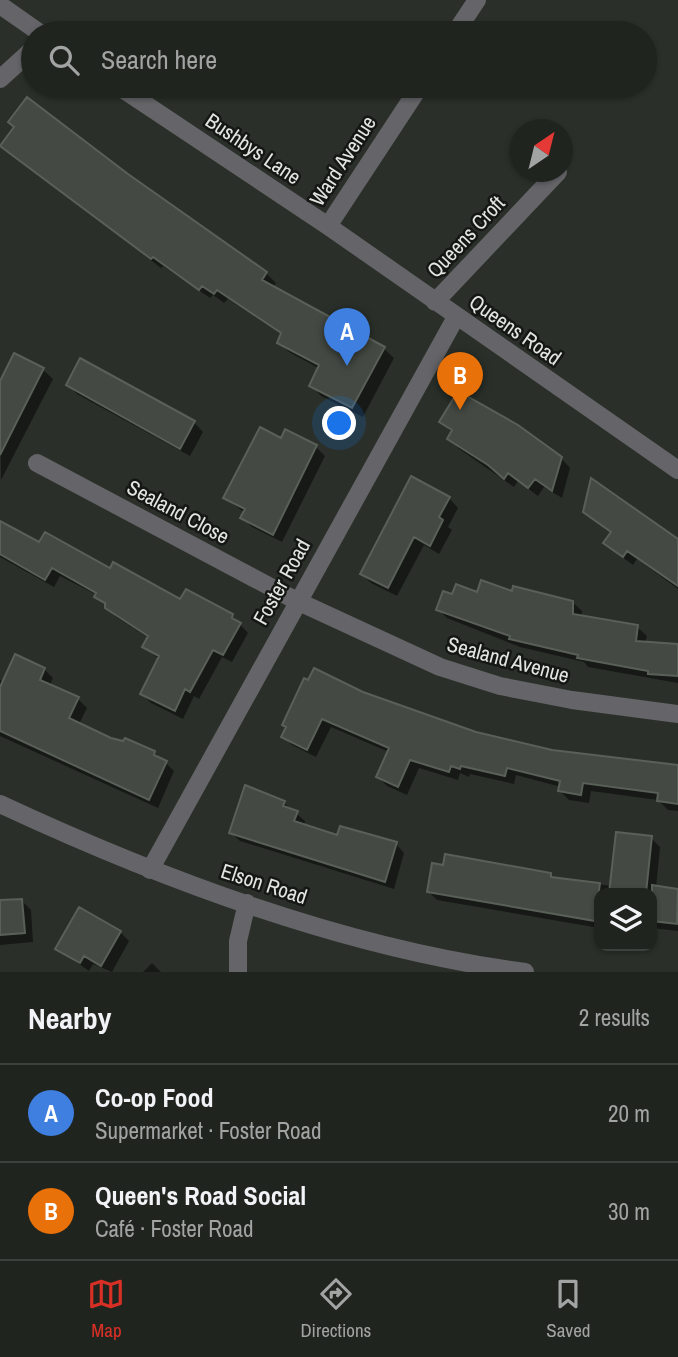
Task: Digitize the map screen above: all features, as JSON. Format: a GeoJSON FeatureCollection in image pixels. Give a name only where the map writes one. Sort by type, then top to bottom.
{"type":"FeatureCollection","features":[{"type":"Feature","properties":{"kind":"street"},"geometry":{"type":"LineString","coordinates":[[463,21],[477,0]]}},
{"type":"Feature","properties":{"kind":"street"},"geometry":{"type":"LineString","coordinates":[[0,5],[23,21]]}},
{"type":"Feature","properties":{"kind":"street"},"geometry":{"type":"LineString","coordinates":[[0,79],[21,60]]}},
{"type":"Feature","properties":{"kind":"street","name":"Bushbys Lane"},"geometry":{"type":"LineString","coordinates":[[136,98],[328,226]]}},
{"type":"Feature","properties":{"kind":"street","name":"Ward Avenue"},"geometry":{"type":"LineString","coordinates":[[328,226],[412,98]]}},
{"type":"Feature","properties":{"kind":"street","name":"Queens Croft"},"geometry":{"type":"LineString","coordinates":[[435,302],[549,182]]}},
{"type":"Feature","properties":{"kind":"street","name":"Queens Road"},"geometry":{"type":"LineString","coordinates":[[328,226],[456,317],[676,465]]}},
{"type":"Feature","properties":{"kind":"street","name":"Foster Road"},"geometry":{"type":"LineString","coordinates":[[150,870],[456,317]]}},
{"type":"Feature","properties":{"kind":"street","name":"Sealand Close"},"geometry":{"type":"LineString","coordinates":[[37,464],[297,601]]}},
{"type":"Feature","properties":{"kind":"street","name":"Sealand Avenue"},"geometry":{"type":"LineString","coordinates":[[297,601],[440,667],[500,686],[622,709],[678,714]]}},
{"type":"Feature","properties":{"kind":"street","name":"Elson Road"},"geometry":{"type":"LineString","coordinates":[[0,804],[150,870],[247,902],[368,940],[525,972]]}},
{"type":"Feature","properties":{"kind":"street"},"geometry":{"type":"LineString","coordinates":[[238,972],[238,941],[247,902]]}},
{"type":"Feature","properties":{"kind":"building"},"geometry":{"type":"Polygon","coordinates":[[[28,98],[128,174],[267,272],[262,280],[385,347],[352,408],[309,386],[319,365],[277,343],[281,333],[217,290],[214,294],[202,286],[199,290],[153,257],[151,259],[0,146],[14,127],[8,122],[28,98]]]}},
{"type":"Feature","properties":{"kind":"building"},"geometry":{"type":"Polygon","coordinates":[[[14,353],[44,368],[0,455],[0,381],[14,353]]]}},
{"type":"Feature","properties":{"kind":"building"},"geometry":{"type":"Polygon","coordinates":[[[80,358],[195,421],[180,449],[66,385],[80,358]]]}},
{"type":"Feature","properties":{"kind":"building"},"geometry":{"type":"Polygon","coordinates":[[[458,391],[518,425],[562,457],[552,491],[535,479],[528,488],[508,473],[504,479],[488,465],[447,439],[452,430],[439,422],[458,391]]]}},
{"type":"Feature","properties":{"kind":"building"},"geometry":{"type":"Polygon","coordinates":[[[260,427],[281,438],[285,429],[317,445],[273,535],[240,518],[245,509],[223,498],[260,427]]]}},
{"type":"Feature","properties":{"kind":"building"},"geometry":{"type":"Polygon","coordinates":[[[411,476],[450,497],[439,517],[443,520],[430,546],[414,537],[388,588],[360,574],[411,476]]]}},
{"type":"Feature","properties":{"kind":"building"},"geometry":{"type":"Polygon","coordinates":[[[591,478],[678,539],[678,586],[627,551],[623,557],[603,543],[611,532],[583,512],[591,478]]]}},
{"type":"Feature","properties":{"kind":"building"},"geometry":{"type":"Polygon","coordinates":[[[0,521],[39,542],[45,532],[110,568],[113,562],[180,599],[186,589],[233,614],[232,618],[241,623],[223,655],[213,650],[190,692],[185,689],[175,711],[140,694],[159,656],[142,647],[148,636],[105,608],[105,603],[94,597],[96,593],[52,568],[45,580],[0,554],[0,521]]]}},
{"type":"Feature","properties":{"kind":"building"},"geometry":{"type":"Polygon","coordinates":[[[481,580],[512,591],[513,586],[573,601],[573,614],[638,625],[636,641],[678,644],[678,676],[648,674],[648,671],[577,658],[578,655],[509,639],[510,636],[436,610],[443,591],[452,594],[456,584],[477,592],[481,580]]]}},
{"type":"Feature","properties":{"kind":"building"},"geometry":{"type":"Polygon","coordinates":[[[15,654],[45,668],[40,680],[79,697],[69,718],[111,738],[123,741],[125,738],[155,751],[154,755],[167,761],[149,800],[0,731],[0,687],[15,654]]]}},
{"type":"Feature","properties":{"kind":"building"},"geometry":{"type":"Polygon","coordinates":[[[314,668],[363,692],[476,732],[552,750],[678,765],[678,804],[657,801],[658,793],[583,783],[581,795],[558,791],[560,781],[507,768],[505,776],[461,766],[460,769],[451,766],[449,772],[410,760],[398,787],[376,777],[389,748],[322,719],[307,750],[281,737],[286,727],[282,725],[304,678],[308,680],[314,668]]]}},
{"type":"Feature","properties":{"kind":"building"},"geometry":{"type":"Polygon","coordinates":[[[245,785],[285,801],[283,806],[298,811],[294,821],[337,835],[340,826],[397,842],[385,882],[229,833],[245,785]]]}},
{"type":"Feature","properties":{"kind":"building"},"geometry":{"type":"Polygon","coordinates":[[[616,832],[652,836],[647,888],[610,888],[616,832]]]}},
{"type":"Feature","properties":{"kind":"building"},"geometry":{"type":"Polygon","coordinates":[[[445,854],[551,873],[551,877],[600,883],[599,888],[594,888],[594,921],[427,892],[432,863],[443,865],[445,854]]]}},
{"type":"Feature","properties":{"kind":"building"},"geometry":{"type":"Polygon","coordinates":[[[652,885],[678,889],[677,924],[657,922],[657,888],[652,888],[652,885]]]}},
{"type":"Feature","properties":{"kind":"building"},"geometry":{"type":"Polygon","coordinates":[[[22,899],[25,933],[0,935],[0,900],[22,899]]]}},
{"type":"Feature","properties":{"kind":"building"},"geometry":{"type":"Polygon","coordinates":[[[79,907],[121,931],[101,966],[84,956],[80,963],[55,949],[79,907]]]}},
{"type":"Feature","properties":{"kind":"place","name":"Co-op Food"},"geometry":{"type":"Point","coordinates":[347,366]}},
{"type":"Feature","properties":{"kind":"place","name":"Queen's Road Social"},"geometry":{"type":"Point","coordinates":[460,410]}}]}
